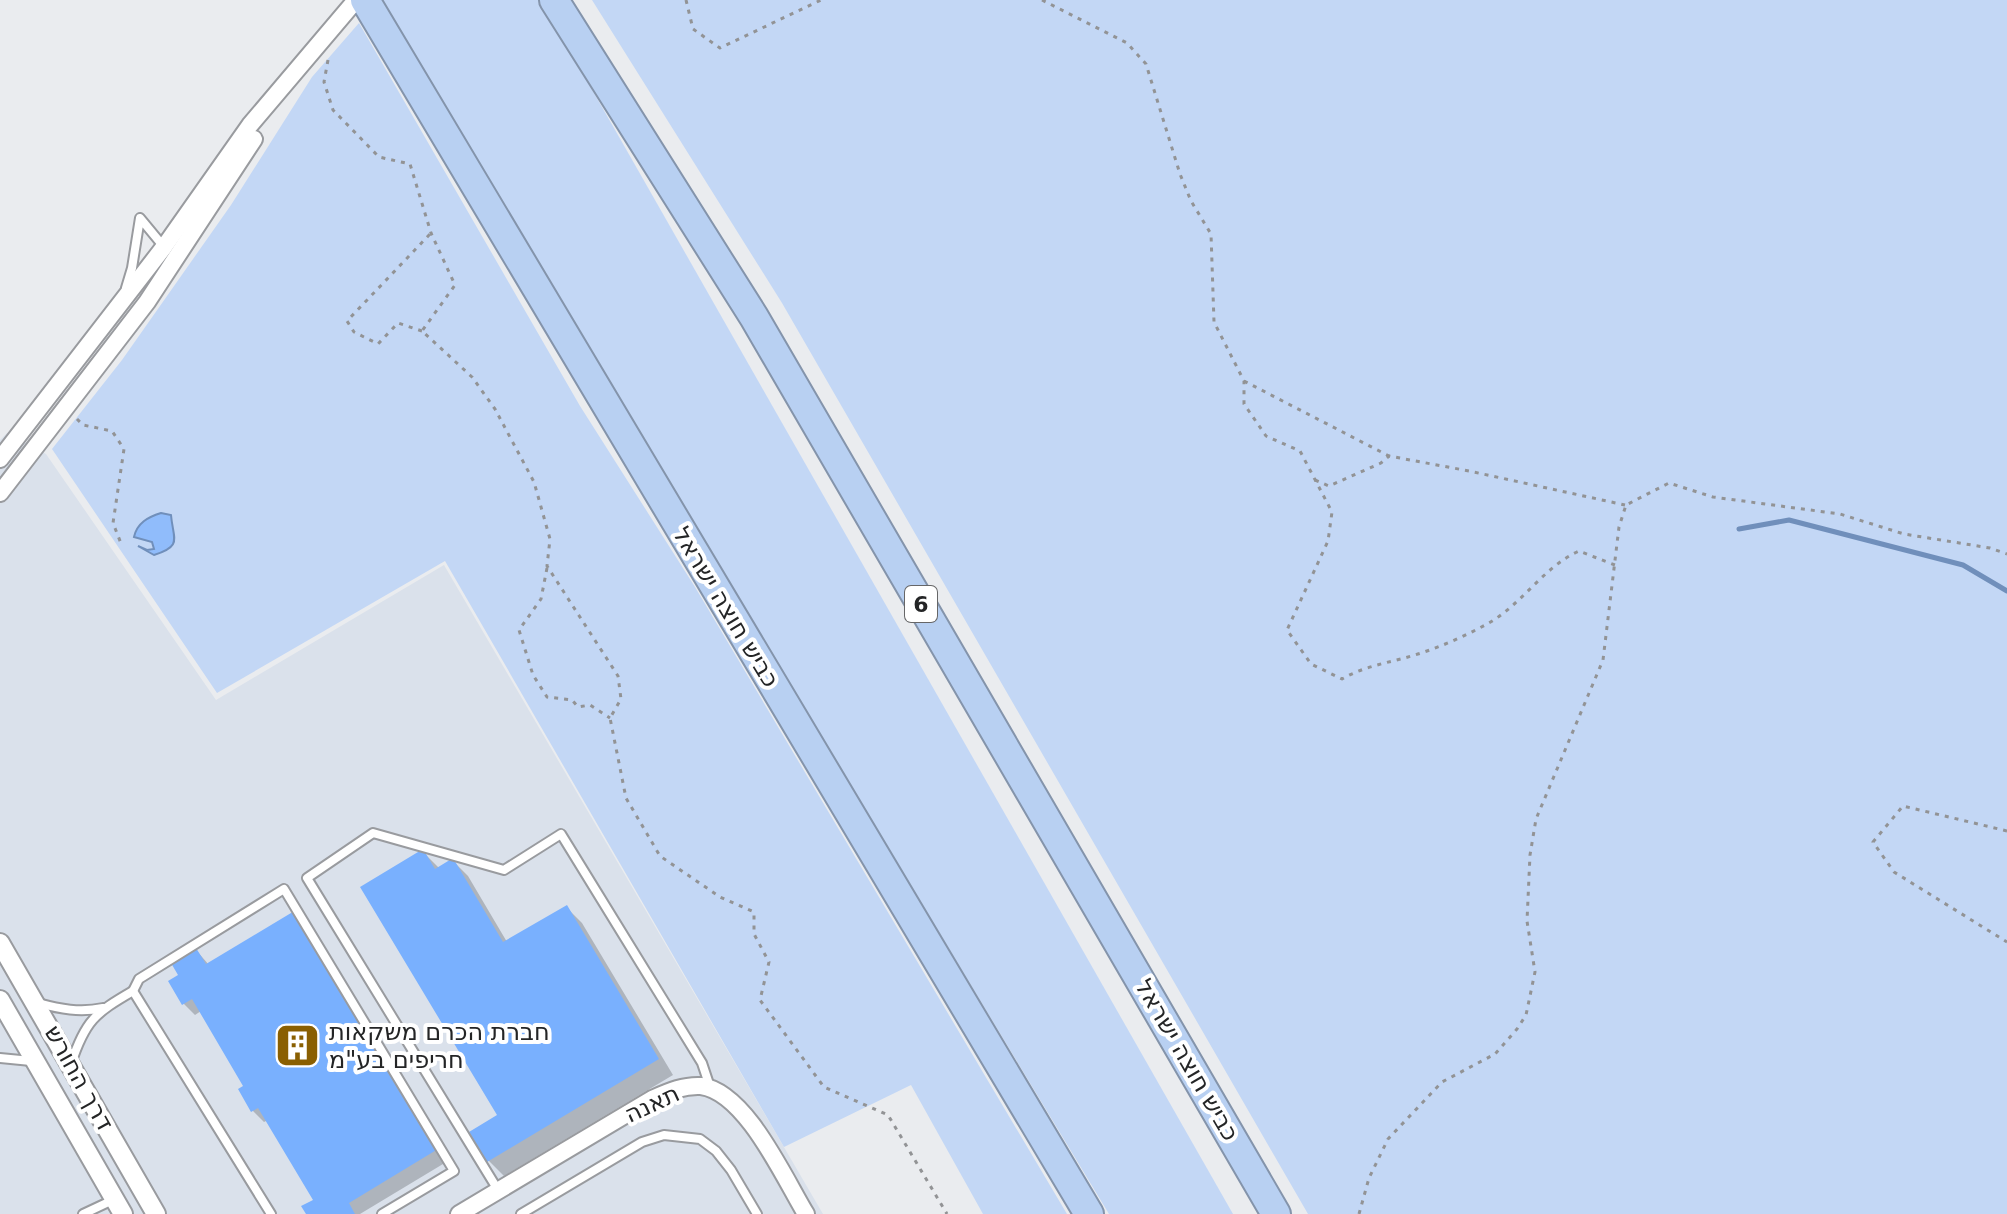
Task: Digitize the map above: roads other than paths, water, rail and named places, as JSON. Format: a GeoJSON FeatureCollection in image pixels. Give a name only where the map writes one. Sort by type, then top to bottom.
{"type":"FeatureCollection","features":[{"type":"Feature","properties":{"kind":"highway","name":"כביש חוצה ישראל"},"geometry":{"type":"LineString","coordinates":[[365,0],[1089,1214]]}},
{"type":"Feature","properties":{"kind":"highway","name":"כביש חוצה ישראל"},"geometry":{"type":"LineString","coordinates":[[554,0],[754,317],[1276,1214]]}},
{"type":"Feature","properties":{"kind":"street"},"geometry":{"type":"LineString","coordinates":[[3,451],[164,247],[250,125],[356,0]]}},
{"type":"Feature","properties":{"kind":"street"},"geometry":{"type":"LineString","coordinates":[[0,493],[171,267],[254,138],[333,27]]}},
{"type":"Feature","properties":{"kind":"street","name":"דרך החורש"},"geometry":{"type":"LineString","coordinates":[[0,943],[156,1214]]}},
{"type":"Feature","properties":{"kind":"street","name":"דרך החורש"},"geometry":{"type":"LineString","coordinates":[[1,1008],[36,1062],[119,1207]]}},
{"type":"Feature","properties":{"kind":"street","name":"תאנה"},"geometry":{"type":"LineString","coordinates":[[459,1214],[652,1099],[686,1087],[710,1088],[722,1094],[746,1117],[806,1214]]}},
{"type":"Feature","properties":{"kind":"lane"},"geometry":{"type":"LineString","coordinates":[[121,303],[132,268],[140,218],[164,247],[171,267]]}},
{"type":"Feature","properties":{"kind":"lane"},"geometry":{"type":"LineString","coordinates":[[498,1190],[307,878],[373,833],[504,870],[561,834],[702,1063],[710,1088]]}},
{"type":"Feature","properties":{"kind":"lane"},"geometry":{"type":"LineString","coordinates":[[71,1064],[82,1032],[104,1008],[133,991],[139,979],[284,889],[454,1171],[382,1214]]}},
{"type":"Feature","properties":{"kind":"lane"},"geometry":{"type":"LineString","coordinates":[[133,991],[271,1214]]}},
{"type":"Feature","properties":{"kind":"lane"},"geometry":{"type":"LineString","coordinates":[[37,1003],[71,1011],[104,1008]]}},
{"type":"Feature","properties":{"kind":"lane"},"geometry":{"type":"LineString","coordinates":[[0,1058],[22,1058],[36,1062]]}},
{"type":"Feature","properties":{"kind":"lane"},"geometry":{"type":"LineString","coordinates":[[521,1214],[642,1142],[664,1135],[700,1139],[716,1151],[757,1214]]}},
{"type":"Feature","properties":{"kind":"lane"},"geometry":{"type":"LineString","coordinates":[[83,1214],[119,1207]]}},
{"type":"Feature","properties":{"kind":"water"},"geometry":{"type":"Polygon","coordinates":[[[161,513],[171,515],[174,541],[169,548],[154,555],[138,546],[154,549],[152,542],[134,537],[144,521],[161,513]]]}},
{"type":"Feature","properties":{"kind":"waterway"},"geometry":{"type":"LineString","coordinates":[[1739,529],[1789,520],[1963,565],[2007,591]]}},
{"type":"Feature","properties":{"kind":"place","name":"חברת הכרם משקאות חריפים בע\"מ"},"geometry":{"type":"Point","coordinates":[298,1046]}}]}
